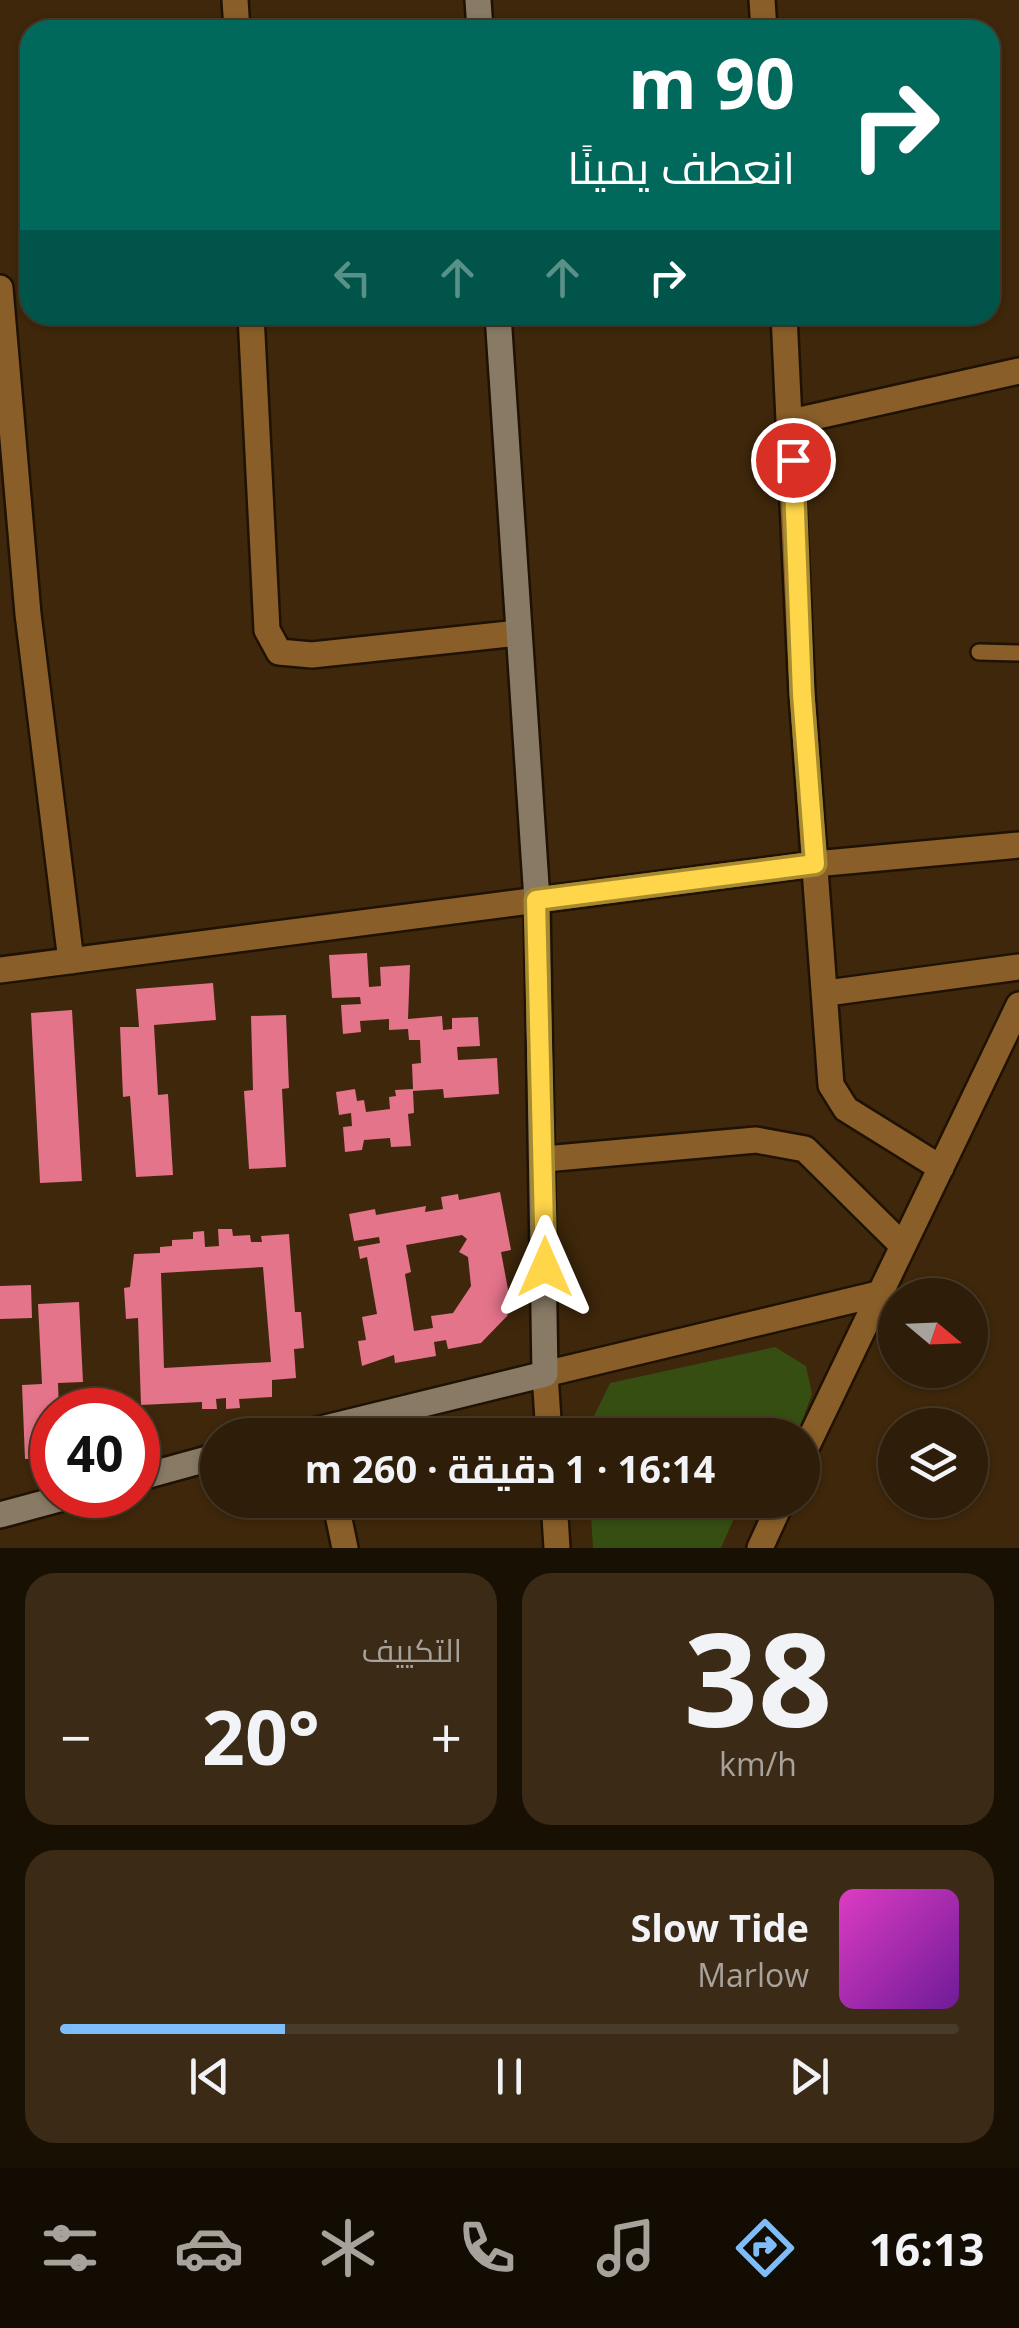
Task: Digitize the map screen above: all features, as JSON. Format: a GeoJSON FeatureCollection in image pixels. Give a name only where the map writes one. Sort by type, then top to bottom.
{"type":"FeatureCollection","features":[{"type":"Feature","properties":{"kind":"street"},"geometry":{"type":"LineString","coordinates":[[0,288],[2,371],[71,961]]}},
{"type":"Feature","properties":{"kind":"street"},"geometry":{"type":"LineString","coordinates":[[252,325],[268,630],[278,652],[312,655],[518,634]]}},
{"type":"Feature","properties":{"kind":"street"},"geometry":{"type":"LineString","coordinates":[[499,325],[536,900],[548,1418]]}},
{"type":"Feature","properties":{"kind":"street"},"geometry":{"type":"LineString","coordinates":[[785,325],[802,694],[836,1098],[941,1168]]}},
{"type":"Feature","properties":{"kind":"street"},"geometry":{"type":"LineString","coordinates":[[791,422],[1019,371]]}},
{"type":"Feature","properties":{"kind":"street"},"geometry":{"type":"LineString","coordinates":[[0,970],[815,864],[1019,845]]}},
{"type":"Feature","properties":{"kind":"street"},"geometry":{"type":"LineString","coordinates":[[826,993],[1019,968]]}},
{"type":"Feature","properties":{"kind":"street"},"geometry":{"type":"LineString","coordinates":[[885,1278],[1019,1005]]}},
{"type":"Feature","properties":{"kind":"street"},"geometry":{"type":"LineString","coordinates":[[544,1160],[756,1140],[784,1142],[805,1149],[901,1244]]}},
{"type":"Feature","properties":{"kind":"street"},"geometry":{"type":"LineString","coordinates":[[372,1418],[878,1294]]}},
{"type":"Feature","properties":{"kind":"street"},"geometry":{"type":"LineString","coordinates":[[820,1418],[878,1294]]}},
{"type":"Feature","properties":{"kind":"street"},"geometry":{"type":"LineString","coordinates":[[160,1472],[200,1461]]}},
{"type":"Feature","properties":{"kind":"street"},"geometry":{"type":"LineString","coordinates":[[0,1515],[30,1507]]}},
{"type":"Feature","properties":{"kind":"street"},"geometry":{"type":"LineString","coordinates":[[338,1518],[344,1548]]}},
{"type":"Feature","properties":{"kind":"street"},"geometry":{"type":"LineString","coordinates":[[555,1518],[557,1548]]}},
{"type":"Feature","properties":{"kind":"street"},"geometry":{"type":"LineString","coordinates":[[760,1548],[774,1518]]}},
{"type":"Feature","properties":{"kind":"lane"},"geometry":{"type":"LineString","coordinates":[[980,652],[1019,653]]}},
{"type":"Feature","properties":{"kind":"green space"},"geometry":{"type":"Polygon","coordinates":[[[775,1347],[806,1366],[812,1394],[803,1418],[593,1418],[610,1383],[775,1347]]]}},
{"type":"Feature","properties":{"kind":"green space"},"geometry":{"type":"Polygon","coordinates":[[[591,1518],[734,1518],[721,1548],[593,1548],[591,1518]]]}},
{"type":"Feature","properties":{"kind":"building"},"geometry":{"type":"Polygon","coordinates":[[[367,953],[369,987],[381,986],[380,967],[410,965],[408,1019],[442,1016],[443,1030],[452,1029],[452,1018],[478,1017],[480,1046],[457,1047],[458,1060],[497,1058],[499,1094],[444,1098],[443,1089],[413,1091],[414,1113],[408,1114],[411,1146],[391,1147],[390,1138],[364,1140],[362,1150],[345,1152],[343,1127],[352,1126],[351,1113],[339,1115],[336,1092],[355,1089],[357,1101],[364,1100],[366,1112],[390,1109],[389,1097],[396,1096],[395,1090],[413,1089],[412,1064],[421,1063],[420,1040],[409,1040],[408,1029],[389,1030],[389,1019],[360,1021],[361,1032],[343,1034],[341,1005],[361,1004],[360,997],[332,998],[329,955],[367,953]]]}},
{"type":"Feature","properties":{"kind":"building"},"geometry":{"type":"Polygon","coordinates":[[[213,983],[216,1020],[154,1025],[158,1095],[168,1094],[173,1175],[136,1177],[130,1096],[123,1097],[120,1027],[139,1027],[136,989],[213,983]]]}},
{"type":"Feature","properties":{"kind":"building"},"geometry":{"type":"Polygon","coordinates":[[[72,1010],[82,1181],[40,1183],[31,1013],[72,1010]]]}},
{"type":"Feature","properties":{"kind":"building"},"geometry":{"type":"Polygon","coordinates":[[[286,1015],[289,1088],[282,1089],[286,1167],[249,1169],[244,1091],[253,1090],[251,1016],[286,1015]]]}},
{"type":"Feature","properties":{"kind":"building"},"geometry":{"type":"Polygon","coordinates":[[[500,1192],[511,1250],[501,1252],[510,1300],[503,1312],[508,1315],[481,1343],[448,1349],[446,1340],[434,1342],[436,1356],[395,1363],[394,1355],[362,1366],[358,1341],[366,1340],[362,1317],[377,1314],[367,1257],[360,1259],[358,1247],[380,1243],[379,1237],[354,1241],[349,1214],[375,1209],[376,1215],[426,1206],[425,1212],[443,1209],[441,1197],[458,1194],[459,1200],[500,1192]],[[462,1235],[406,1245],[411,1272],[405,1274],[414,1331],[433,1328],[431,1316],[453,1313],[471,1286],[468,1257],[459,1252],[467,1239],[462,1235]]]}},
{"type":"Feature","properties":{"kind":"building"},"geometry":{"type":"Polygon","coordinates":[[[218,1229],[232,1229],[233,1236],[250,1235],[251,1242],[262,1242],[261,1236],[289,1234],[295,1312],[301,1312],[304,1348],[294,1349],[296,1378],[272,1380],[272,1397],[239,1399],[240,1408],[226,1409],[226,1398],[216,1399],[217,1409],[202,1409],[202,1402],[160,1404],[160,1388],[140,1388],[138,1318],[126,1319],[124,1288],[130,1287],[134,1254],[160,1253],[160,1247],[172,1246],[172,1240],[193,1239],[193,1232],[204,1231],[205,1247],[219,1246],[218,1229]],[[263,1267],[161,1273],[164,1368],[271,1362],[263,1267]]]}},
{"type":"Feature","properties":{"kind":"building"},"geometry":{"type":"Polygon","coordinates":[[[31,1285],[32,1318],[0,1319],[0,1286],[31,1285]]]}},
{"type":"Feature","properties":{"kind":"building"},"geometry":{"type":"Polygon","coordinates":[[[79,1302],[83,1382],[58,1383],[58,1388],[30,1388],[30,1459],[25,1459],[22,1385],[42,1384],[38,1304],[79,1302]]]}},
{"type":"Feature","properties":{"kind":"route"},"geometry":{"type":"LineString","coordinates":[[545,1267],[536,900],[815,864],[802,694],[793,460]]}}]}
